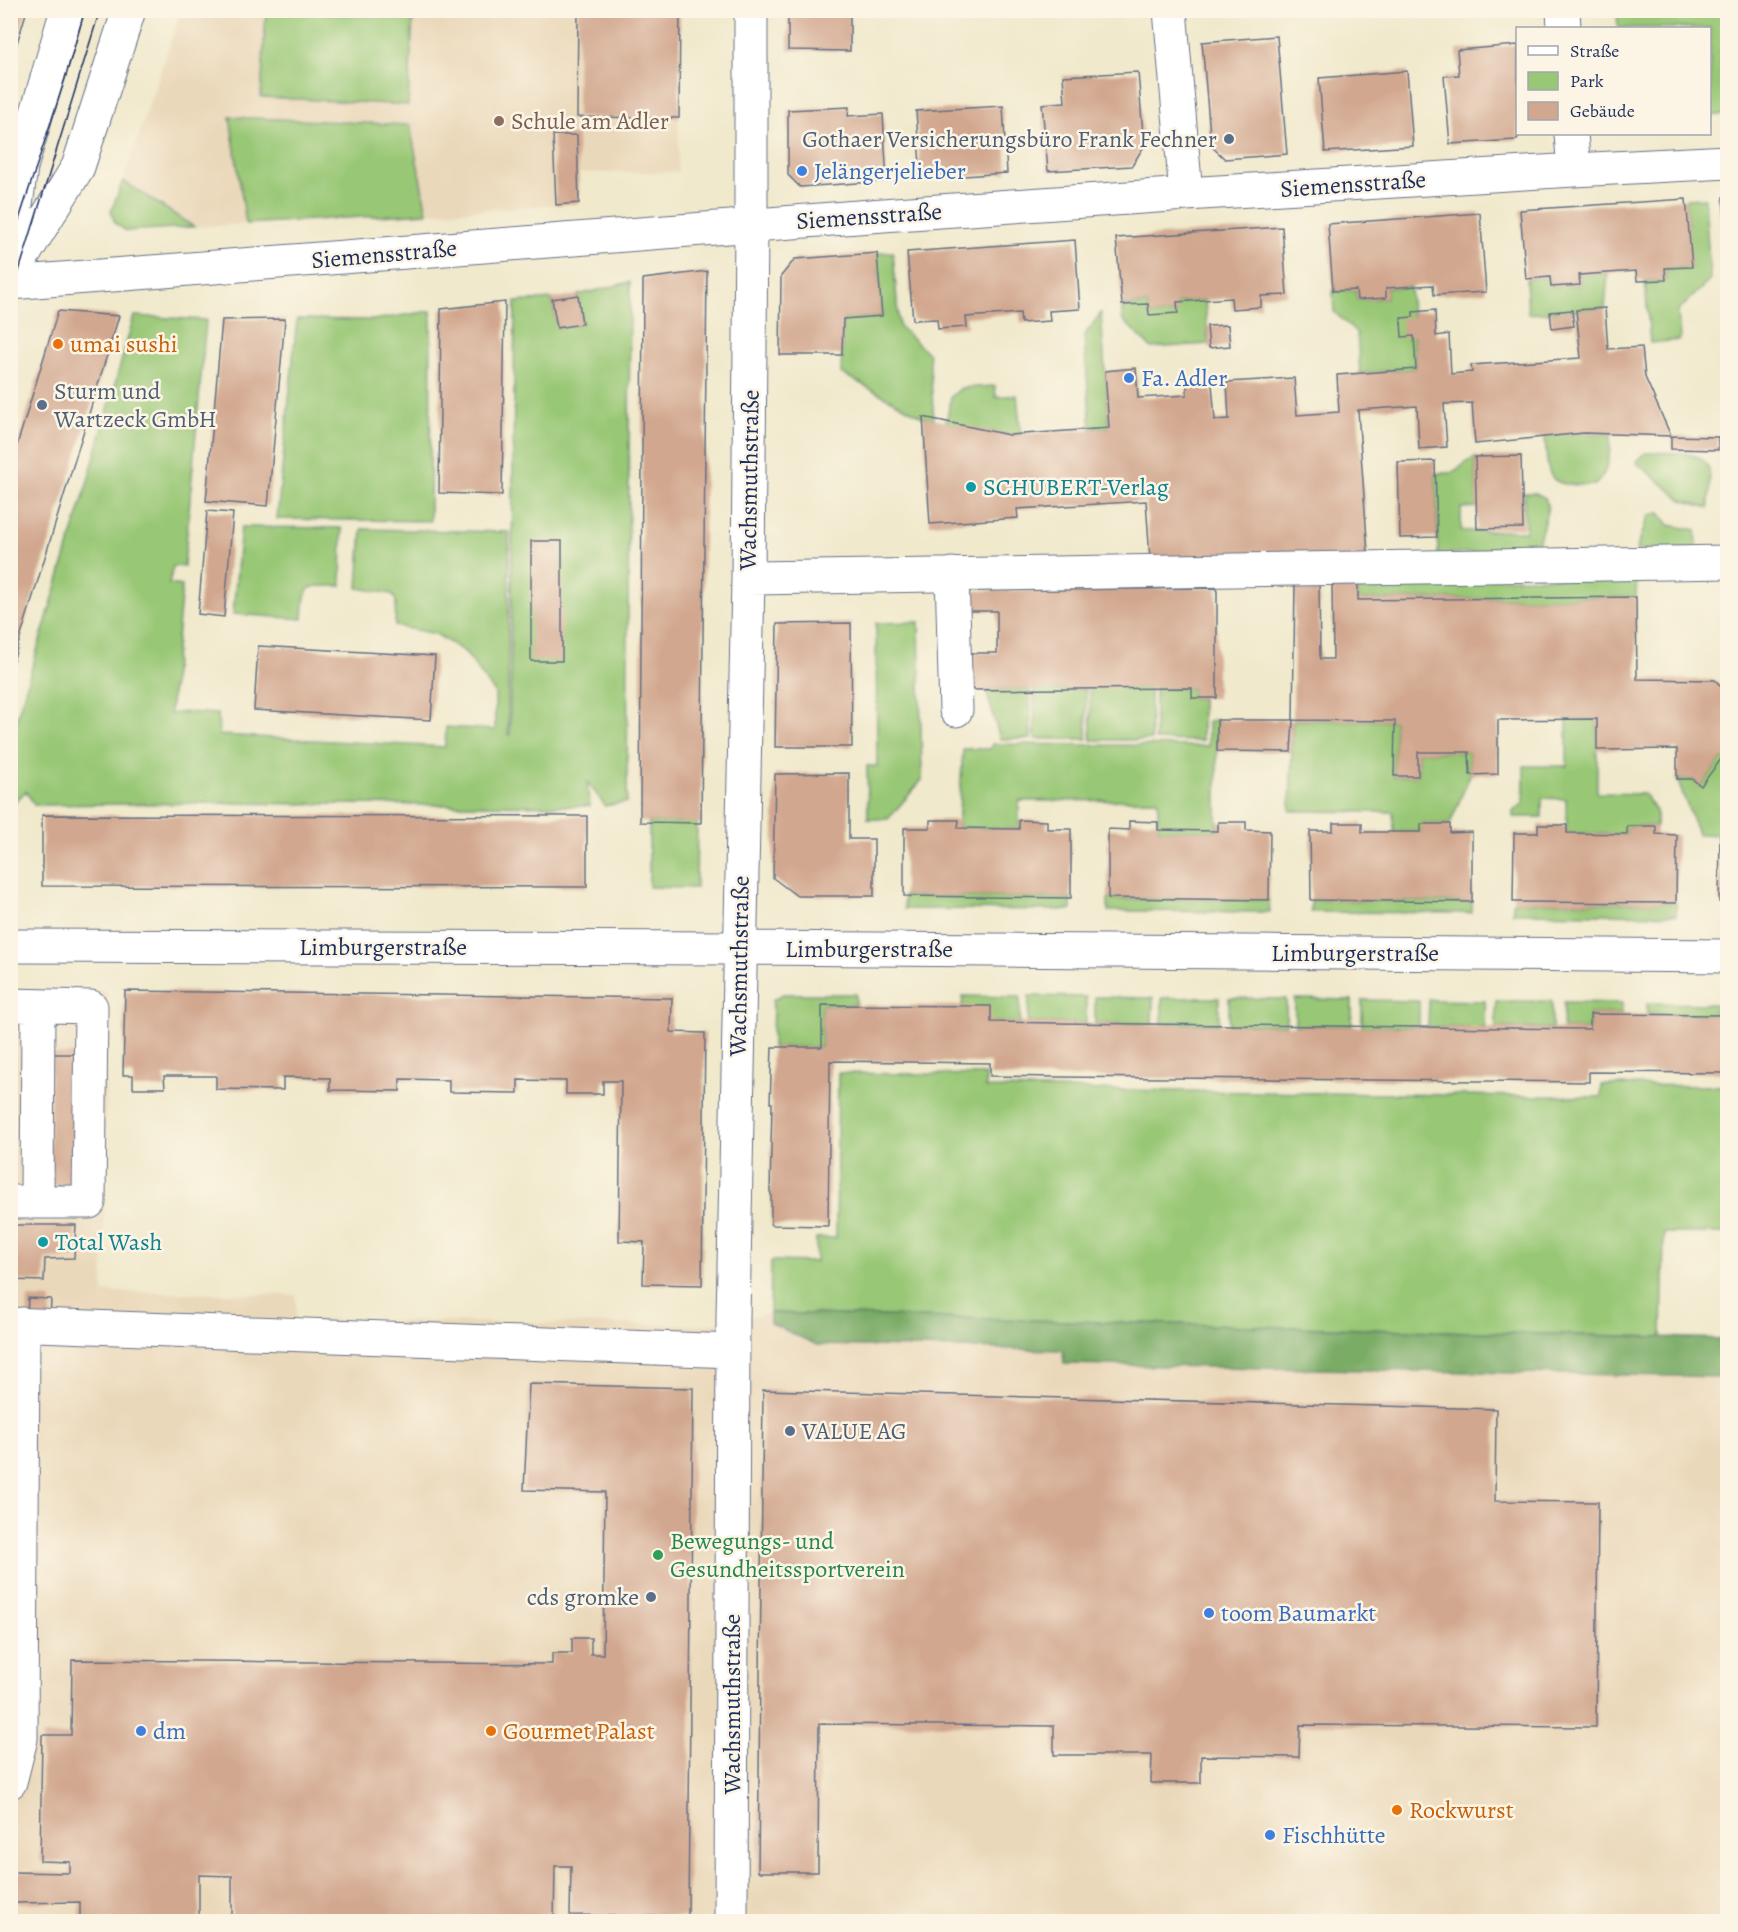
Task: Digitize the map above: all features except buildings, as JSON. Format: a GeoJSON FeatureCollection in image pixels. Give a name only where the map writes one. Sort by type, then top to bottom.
{"type":"FeatureCollection","features":[{"type":"Feature","properties":{"kind":"street"},"geometry":{"type":"LineString","coordinates":[[10,252],[21,167],[67,10]]}},
{"type":"Feature","properties":{"kind":"street"},"geometry":{"type":"LineString","coordinates":[[10,277],[78,168],[129,10]]}},
{"type":"Feature","properties":{"kind":"street","name":"Wachsmuthstraße"},"geometry":{"type":"LineString","coordinates":[[731,1922],[733,1352],[748,578],[751,10]]}},
{"type":"Feature","properties":{"kind":"street"},"geometry":{"type":"LineString","coordinates":[[1170,10],[1186,194]]}},
{"type":"Feature","properties":{"kind":"street"},"geometry":{"type":"LineString","coordinates":[[1563,10],[1564,27]]}},
{"type":"Feature","properties":{"kind":"street"},"geometry":{"type":"LineString","coordinates":[[1571,135],[1574,170]]}},
{"type":"Feature","properties":{"kind":"street","name":"Siemensstraße"},"geometry":{"type":"LineString","coordinates":[[10,283],[751,225],[1186,194],[1728,162]]}},
{"type":"Feature","properties":{"kind":"street"},"geometry":{"type":"LineString","coordinates":[[748,578],[1728,562]]}},
{"type":"Feature","properties":{"kind":"street"},"geometry":{"type":"LineString","coordinates":[[952,574],[956,710]]}},
{"type":"Feature","properties":{"kind":"street","name":"Limburgerstraße"},"geometry":{"type":"LineString","coordinates":[[10,946],[740,948],[1728,956]]}},
{"type":"Feature","properties":{"kind":"street"},"geometry":{"type":"LineString","coordinates":[[24,1006],[91,1007],[89,1202],[24,1202],[24,1006]]}},
{"type":"Feature","properties":{"kind":"street"},"geometry":{"type":"LineString","coordinates":[[10,1782],[21,1739],[17,1324],[733,1352]]}},
{"type":"Feature","properties":{"kind":"shaded area","name":"Schule am Adler"},"geometry":{"type":"Polygon","coordinates":[[[181,11],[680,11],[678,172],[579,173],[579,203],[427,213],[409,125],[230,117],[246,224],[194,227],[123,181],[181,11]]]}},
{"type":"Feature","properties":{"kind":"shaded area"},"geometry":{"type":"Polygon","coordinates":[[[11,989],[107,991],[103,1292],[296,1295],[296,1320],[702,1325],[770,1313],[1727,1339],[1727,1921],[11,1922],[11,989]]]}},
{"type":"Feature","properties":{"kind":"green space"},"geometry":{"type":"Polygon","coordinates":[[[266,11],[413,17],[408,105],[261,97],[266,11]]]}},
{"type":"Feature","properties":{"kind":"green space"},"geometry":{"type":"Polygon","coordinates":[[[1617,11],[1727,11],[1727,115],[1711,115],[1711,27],[1618,27],[1617,11]]]}},
{"type":"Feature","properties":{"kind":"green space"},"geometry":{"type":"Polygon","coordinates":[[[230,117],[410,125],[427,213],[246,224],[230,117]]]}},
{"type":"Feature","properties":{"kind":"green space"},"geometry":{"type":"Polygon","coordinates":[[[123,181],[194,227],[126,231],[115,223],[111,211],[123,181]]]}},
{"type":"Feature","properties":{"kind":"green space"},"geometry":{"type":"Polygon","coordinates":[[[1705,198],[1710,280],[1678,311],[1680,340],[1650,343],[1645,281],[1666,280],[1665,268],[1691,267],[1686,199],[1705,198]]]}},
{"type":"Feature","properties":{"kind":"green space"},"geometry":{"type":"Polygon","coordinates":[[[893,252],[899,326],[929,354],[934,420],[923,417],[841,373],[843,319],[882,316],[877,253],[893,252]]]}},
{"type":"Feature","properties":{"kind":"green space"},"geometry":{"type":"Polygon","coordinates":[[[1608,273],[1605,308],[1528,314],[1526,279],[1550,277],[1551,287],[1580,285],[1579,275],[1608,273]]]}},
{"type":"Feature","properties":{"kind":"green space"},"geometry":{"type":"Polygon","coordinates":[[[630,282],[627,802],[605,806],[587,781],[590,806],[218,803],[34,805],[26,791],[12,805],[11,810],[11,737],[84,495],[134,316],[206,320],[184,566],[173,566],[169,584],[182,586],[170,714],[186,712],[218,714],[219,735],[445,747],[446,727],[495,730],[495,693],[465,652],[436,634],[395,626],[396,601],[392,594],[358,588],[362,529],[509,532],[508,734],[510,735],[515,302],[552,299],[557,328],[582,324],[578,295],[630,282]]]}},
{"type":"Feature","properties":{"kind":"green space"},"geometry":{"type":"Polygon","coordinates":[[[1410,287],[1416,369],[1360,373],[1357,333],[1334,312],[1333,291],[1356,290],[1357,300],[1386,298],[1386,288],[1410,287]]]}},
{"type":"Feature","properties":{"kind":"green space"},"geometry":{"type":"Polygon","coordinates":[[[1205,300],[1208,344],[1151,348],[1122,319],[1122,306],[1148,304],[1149,315],[1177,313],[1177,302],[1205,300]]]}},
{"type":"Feature","properties":{"kind":"green space"},"geometry":{"type":"Polygon","coordinates":[[[431,311],[430,521],[277,519],[297,319],[373,320],[431,311]]]}},
{"type":"Feature","properties":{"kind":"green space"},"geometry":{"type":"Polygon","coordinates":[[[1101,313],[1109,428],[1091,429],[1084,336],[1101,313]]]}},
{"type":"Feature","properties":{"kind":"green space"},"geometry":{"type":"Polygon","coordinates":[[[995,386],[996,397],[1017,395],[1021,434],[1009,435],[946,423],[951,397],[961,388],[995,386]]]}},
{"type":"Feature","properties":{"kind":"green space"},"geometry":{"type":"Polygon","coordinates":[[[1584,433],[1611,434],[1607,467],[1604,473],[1595,485],[1559,482],[1549,473],[1545,436],[1584,433]]]}},
{"type":"Feature","properties":{"kind":"green space"},"geometry":{"type":"Polygon","coordinates":[[[1646,453],[1682,453],[1699,458],[1706,463],[1710,474],[1709,508],[1682,500],[1636,462],[1646,453]]]}},
{"type":"Feature","properties":{"kind":"green space"},"geometry":{"type":"Polygon","coordinates":[[[1475,457],[1477,507],[1461,508],[1461,531],[1525,531],[1524,493],[1536,493],[1545,498],[1548,507],[1536,551],[1438,554],[1435,473],[1451,473],[1475,457]]]}},
{"type":"Feature","properties":{"kind":"green space"},"geometry":{"type":"Polygon","coordinates":[[[1660,513],[1669,525],[1696,530],[1697,549],[1636,550],[1649,515],[1660,513]]]}},
{"type":"Feature","properties":{"kind":"green space"},"geometry":{"type":"Polygon","coordinates":[[[241,527],[342,528],[341,586],[321,586],[310,589],[305,598],[303,619],[233,614],[241,527]]]}},
{"type":"Feature","properties":{"kind":"green space"},"geometry":{"type":"Polygon","coordinates":[[[1637,577],[1636,597],[1358,600],[1358,580],[1637,577]]]}},
{"type":"Feature","properties":{"kind":"green space"},"geometry":{"type":"Polygon","coordinates":[[[919,622],[922,780],[888,819],[868,819],[867,766],[877,766],[876,623],[919,622]]]}},
{"type":"Feature","properties":{"kind":"green space"},"geometry":{"type":"Polygon","coordinates":[[[1090,688],[1150,688],[1151,740],[1091,740],[1090,688]]]}},
{"type":"Feature","properties":{"kind":"green space"},"geometry":{"type":"Polygon","coordinates":[[[1155,688],[1192,688],[1192,698],[1202,698],[1202,741],[1155,740],[1155,688]]]}},
{"type":"Feature","properties":{"kind":"green space"},"geometry":{"type":"Polygon","coordinates":[[[1030,689],[1031,739],[1000,739],[986,690],[1030,689]]]}},
{"type":"Feature","properties":{"kind":"green space"},"geometry":{"type":"Polygon","coordinates":[[[1034,689],[1086,689],[1087,739],[1035,739],[1034,689]]]}},
{"type":"Feature","properties":{"kind":"green space"},"geometry":{"type":"Polygon","coordinates":[[[1567,719],[1597,719],[1597,793],[1644,794],[1656,811],[1656,826],[1627,826],[1627,834],[1567,833],[1566,799],[1542,798],[1542,817],[1513,817],[1513,811],[1524,803],[1524,766],[1567,766],[1567,719]]]}},
{"type":"Feature","properties":{"kind":"green space"},"geometry":{"type":"Polygon","coordinates":[[[1217,720],[1217,831],[1158,830],[1158,800],[1019,801],[1019,829],[958,828],[963,749],[990,749],[992,744],[1208,746],[1208,721],[1217,720]]]}},
{"type":"Feature","properties":{"kind":"green space"},"geometry":{"type":"Polygon","coordinates":[[[1293,720],[1395,721],[1394,776],[1418,776],[1418,752],[1469,752],[1470,775],[1450,824],[1422,824],[1421,832],[1394,832],[1393,812],[1290,811],[1293,720]]]}},
{"type":"Feature","properties":{"kind":"green space"},"geometry":{"type":"Polygon","coordinates":[[[1721,759],[1727,760],[1727,835],[1698,834],[1677,779],[1692,779],[1701,786],[1721,759]]]}},
{"type":"Feature","properties":{"kind":"green space"},"geometry":{"type":"Polygon","coordinates":[[[649,822],[697,822],[696,888],[649,887],[649,822]]]}},
{"type":"Feature","properties":{"kind":"green space"},"geometry":{"type":"Polygon","coordinates":[[[904,896],[1071,898],[1071,910],[904,909],[904,896]]]}},
{"type":"Feature","properties":{"kind":"green space"},"geometry":{"type":"Polygon","coordinates":[[[1108,899],[1269,900],[1270,912],[1108,911],[1108,899]]]}},
{"type":"Feature","properties":{"kind":"green space"},"geometry":{"type":"Polygon","coordinates":[[[1311,900],[1472,902],[1472,913],[1311,912],[1311,900]]]}},
{"type":"Feature","properties":{"kind":"green space"},"geometry":{"type":"Polygon","coordinates":[[[1513,902],[1676,903],[1676,915],[1513,913],[1513,902]]]}},
{"type":"Feature","properties":{"kind":"green space"},"geometry":{"type":"Polygon","coordinates":[[[783,994],[856,994],[856,1005],[822,1005],[822,1047],[772,1047],[773,1000],[783,994]]]}},
{"type":"Feature","properties":{"kind":"green space"},"geometry":{"type":"Polygon","coordinates":[[[963,996],[1020,997],[1020,1023],[991,1022],[962,1006],[963,996]]]}},
{"type":"Feature","properties":{"kind":"green space"},"geometry":{"type":"Polygon","coordinates":[[[1029,996],[1086,997],[1086,1023],[1028,1023],[1029,996]]]}},
{"type":"Feature","properties":{"kind":"green space"},"geometry":{"type":"Polygon","coordinates":[[[1095,997],[1153,998],[1152,1024],[1095,1023],[1095,997]]]}},
{"type":"Feature","properties":{"kind":"green space"},"geometry":{"type":"Polygon","coordinates":[[[1162,998],[1219,998],[1219,1024],[1162,1024],[1162,998]]]}},
{"type":"Feature","properties":{"kind":"green space"},"geometry":{"type":"Polygon","coordinates":[[[1229,998],[1286,999],[1286,1025],[1229,1025],[1229,998]]]}},
{"type":"Feature","properties":{"kind":"green space"},"geometry":{"type":"Polygon","coordinates":[[[1295,999],[1352,1000],[1352,1026],[1295,1026],[1295,999]]]}},
{"type":"Feature","properties":{"kind":"green space"},"geometry":{"type":"Polygon","coordinates":[[[1362,1000],[1419,1001],[1419,1027],[1362,1027],[1362,1000]]]}},
{"type":"Feature","properties":{"kind":"green space"},"geometry":{"type":"Polygon","coordinates":[[[1429,1000],[1485,1001],[1485,1028],[1428,1027],[1429,1000]]]}},
{"type":"Feature","properties":{"kind":"green space"},"geometry":{"type":"Polygon","coordinates":[[[1496,1001],[1552,1001],[1552,1028],[1496,1028],[1496,1001]]]}},
{"type":"Feature","properties":{"kind":"green space"},"geometry":{"type":"Polygon","coordinates":[[[1564,1002],[1622,1003],[1622,1014],[1590,1014],[1590,1029],[1563,1029],[1564,1002]]]}},
{"type":"Feature","properties":{"kind":"green space"},"geometry":{"type":"Polygon","coordinates":[[[1647,1003],[1715,1004],[1714,1015],[1647,1014],[1647,1003]]]}},
{"type":"Feature","properties":{"kind":"green space"},"geometry":{"type":"Polygon","coordinates":[[[838,1073],[986,1075],[986,1088],[1601,1097],[1602,1085],[1727,1086],[1727,1233],[1664,1233],[1662,1337],[770,1313],[771,1261],[816,1262],[816,1238],[836,1238],[838,1073]]]}},
{"type":"Feature","properties":{"kind":"green space"},"geometry":{"type":"Polygon","coordinates":[[[770,1313],[1727,1339],[1727,1377],[1064,1364],[1063,1350],[817,1345],[770,1323],[770,1313]]]}},
{"type":"Feature","properties":{"kind":"tram line"},"geometry":{"type":"LineString","coordinates":[[10,247],[85,10]]}},
{"type":"Feature","properties":{"kind":"tram line"},"geometry":{"type":"LineString","coordinates":[[10,300],[100,10]]}},
{"type":"Feature","properties":{"kind":"place","name":"Schule am Adler"},"geometry":{"type":"Point","coordinates":[499,121]}},
{"type":"Feature","properties":{"kind":"place","name":"Gothaer Versicherungsbüro Frank Fechner"},"geometry":{"type":"Point","coordinates":[1229,139]}},
{"type":"Feature","properties":{"kind":"place","name":"Jelängerjelieber"},"geometry":{"type":"Point","coordinates":[802,171]}},
{"type":"Feature","properties":{"kind":"place","name":"umai sushi"},"geometry":{"type":"Point","coordinates":[58,344]}},
{"type":"Feature","properties":{"kind":"place","name":"Fa. Adler"},"geometry":{"type":"Point","coordinates":[1129,378]}},
{"type":"Feature","properties":{"kind":"place","name":"Sturm und Wartzeck GmbH"},"geometry":{"type":"Point","coordinates":[42,405]}},
{"type":"Feature","properties":{"kind":"place","name":"SCHUBERT-Verlag"},"geometry":{"type":"Point","coordinates":[971,487]}},
{"type":"Feature","properties":{"kind":"place","name":"Total Wash"},"geometry":{"type":"Point","coordinates":[43,1242]}},
{"type":"Feature","properties":{"kind":"place","name":"VALUE AG"},"geometry":{"type":"Point","coordinates":[790,1431]}},
{"type":"Feature","properties":{"kind":"place","name":"Bewegungs- und Gesundheitssportverein"},"geometry":{"type":"Point","coordinates":[658,1555]}},
{"type":"Feature","properties":{"kind":"place","name":"cds gromke"},"geometry":{"type":"Point","coordinates":[651,1597]}},
{"type":"Feature","properties":{"kind":"place","name":"toom Baumarkt"},"geometry":{"type":"Point","coordinates":[1209,1613]}},
{"type":"Feature","properties":{"kind":"place","name":"dm"},"geometry":{"type":"Point","coordinates":[141,1731]}},
{"type":"Feature","properties":{"kind":"place","name":"Gourmet Palast"},"geometry":{"type":"Point","coordinates":[491,1731]}},
{"type":"Feature","properties":{"kind":"place","name":"Rockwurst"},"geometry":{"type":"Point","coordinates":[1397,1810]}},
{"type":"Feature","properties":{"kind":"place","name":"Fischhütte"},"geometry":{"type":"Point","coordinates":[1270,1835]}}]}
